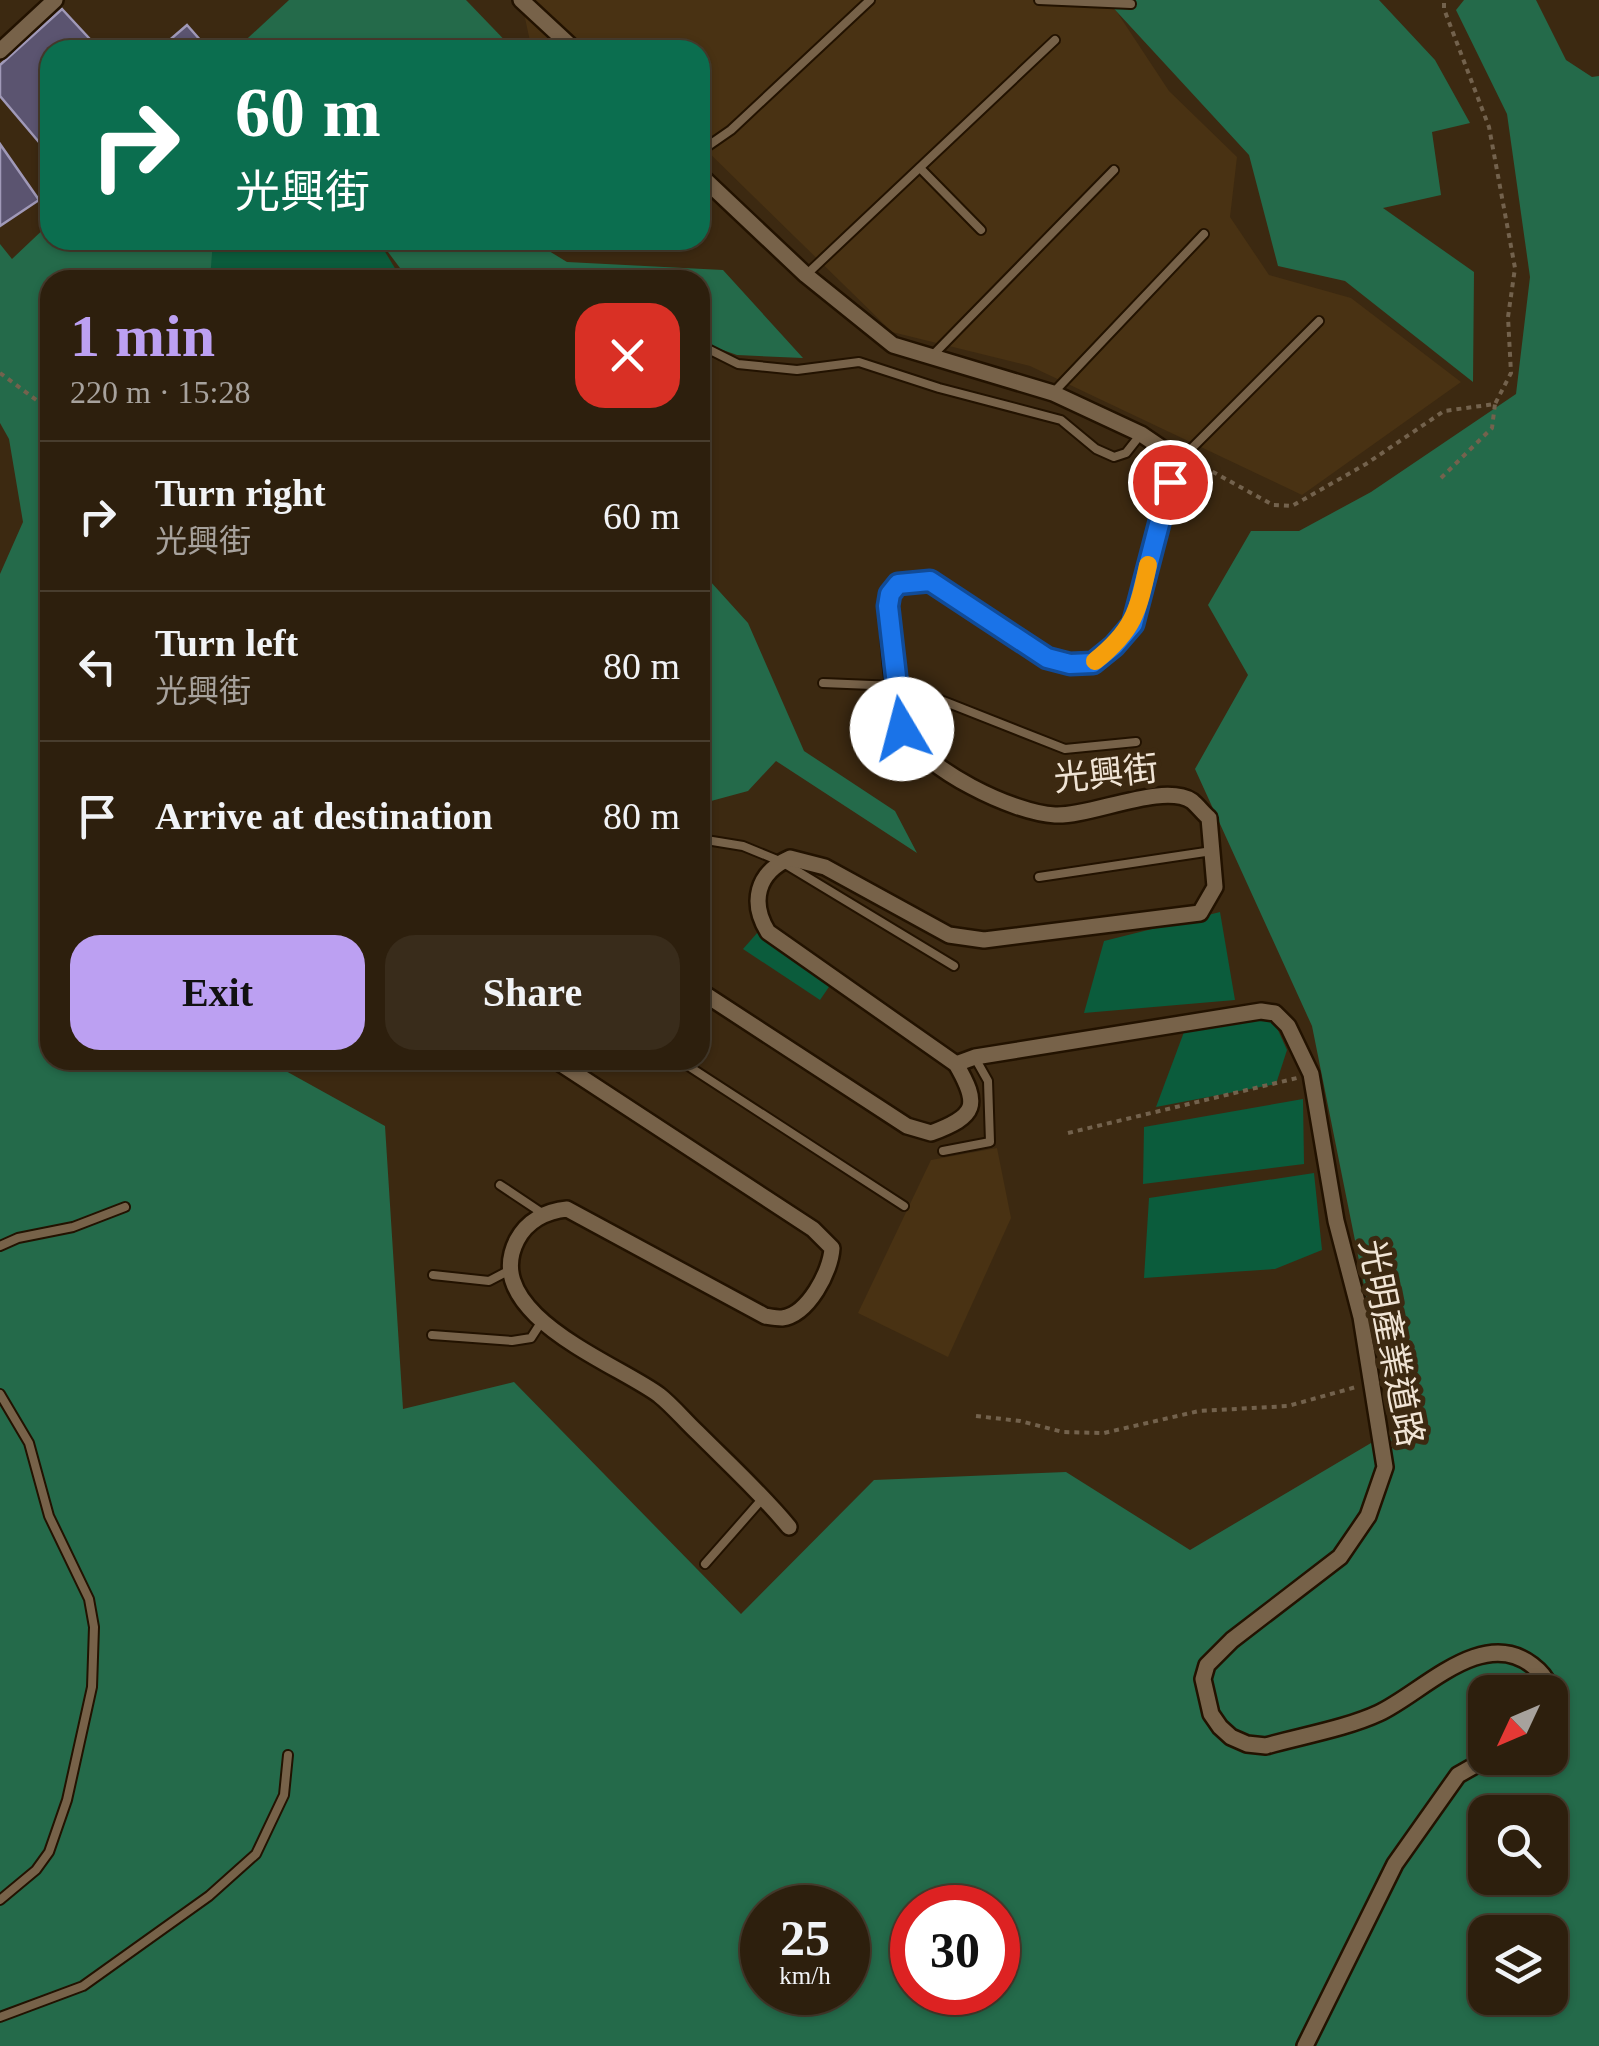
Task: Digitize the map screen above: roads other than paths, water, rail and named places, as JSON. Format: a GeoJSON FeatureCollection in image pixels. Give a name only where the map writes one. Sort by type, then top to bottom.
{"type":"FeatureCollection","features":[{"type":"Feature","properties":{"kind":"street"},"geometry":{"type":"LineString","coordinates":[[0,51],[56,0]]}},
{"type":"Feature","properties":{"kind":"street"},"geometry":{"type":"LineString","coordinates":[[525,1],[565,40]]}},
{"type":"Feature","properties":{"kind":"street","name":"光興街"},"geometry":{"type":"LineString","coordinates":[[710,189],[806,275],[893,345],[1052,393],[1163,448],[1170,465],[1170,482],[1133,624],[1114,646],[1093,663],[1070,664],[1047,658],[930,581],[898,584],[890,594],[888,606],[896,686],[902,729],[923,757],[989,796],[1056,815],[1167,796],[1189,799],[1208,818],[1215,887],[1200,913],[984,940],[950,935],[824,867],[790,858],[782,862]]}},
{"type":"Feature","properties":{"kind":"street"},"geometry":{"type":"LineString","coordinates":[[710,997],[921,1132],[931,1133],[962,1119],[971,1105],[972,1092],[956,1064],[768,932],[758,917],[755,899],[764,877],[782,862]]}},
{"type":"Feature","properties":{"kind":"street","name":"光明產業道路"},"geometry":{"type":"LineString","coordinates":[[956,1064],[1260,1010],[1275,1013],[1288,1026],[1311,1074],[1336,1221],[1361,1317],[1385,1468],[1368,1516],[1340,1557],[1232,1640],[1208,1665],[1203,1679],[1210,1714],[1231,1737],[1266,1746],[1379,1713],[1423,1683],[1464,1662],[1503,1652],[1523,1658],[1543,1675]]}},
{"type":"Feature","properties":{"kind":"street"},"geometry":{"type":"LineString","coordinates":[[571,1070],[813,1229],[832,1248],[806,1304],[783,1318],[765,1316],[567,1209],[544,1214],[528,1225],[516,1242],[510,1270],[530,1313],[660,1396],[764,1497],[789,1527]]}},
{"type":"Feature","properties":{"kind":"street"},"geometry":{"type":"LineString","coordinates":[[1305,2046],[1396,1864],[1458,1775],[1468,1769]]}},
{"type":"Feature","properties":{"kind":"lane"},"geometry":{"type":"LineString","coordinates":[[710,144],[731,130],[870,0]]}},
{"type":"Feature","properties":{"kind":"lane"},"geometry":{"type":"LineString","coordinates":[[1040,0],[1131,4]]}},
{"type":"Feature","properties":{"kind":"lane"},"geometry":{"type":"LineString","coordinates":[[806,275],[1055,40]]}},
{"type":"Feature","properties":{"kind":"lane"},"geometry":{"type":"LineString","coordinates":[[920,168],[982,230]]}},
{"type":"Feature","properties":{"kind":"lane"},"geometry":{"type":"LineString","coordinates":[[932,356],[1114,170]]}},
{"type":"Feature","properties":{"kind":"lane"},"geometry":{"type":"LineString","coordinates":[[1052,393],[1204,234]]}},
{"type":"Feature","properties":{"kind":"lane"},"geometry":{"type":"LineString","coordinates":[[1183,457],[1318,321]]}},
{"type":"Feature","properties":{"kind":"lane"},"geometry":{"type":"LineString","coordinates":[[710,350],[738,364],[797,370],[859,362],[1061,420],[1096,449],[1114,457],[1126,454],[1141,434]]}},
{"type":"Feature","properties":{"kind":"lane"},"geometry":{"type":"LineString","coordinates":[[823,682],[896,686],[923,693],[1065,749],[1136,742]]}},
{"type":"Feature","properties":{"kind":"lane"},"geometry":{"type":"LineString","coordinates":[[710,841],[742,846],[782,862],[954,966]]}},
{"type":"Feature","properties":{"kind":"lane"},"geometry":{"type":"LineString","coordinates":[[1039,877],[1212,850]]}},
{"type":"Feature","properties":{"kind":"lane"},"geometry":{"type":"LineString","coordinates":[[942,1151],[990,1142],[988,1081],[975,1058]]}},
{"type":"Feature","properties":{"kind":"lane"},"geometry":{"type":"LineString","coordinates":[[695,1070],[904,1206]]}},
{"type":"Feature","properties":{"kind":"lane"},"geometry":{"type":"LineString","coordinates":[[500,1185],[544,1214]]}},
{"type":"Feature","properties":{"kind":"lane"},"geometry":{"type":"LineString","coordinates":[[0,1246],[125,1207]]}},
{"type":"Feature","properties":{"kind":"lane"},"geometry":{"type":"LineString","coordinates":[[434,1276],[489,1282],[510,1270]]}},
{"type":"Feature","properties":{"kind":"lane"},"geometry":{"type":"LineString","coordinates":[[432,1335],[512,1341],[531,1338],[542,1322]]}},
{"type":"Feature","properties":{"kind":"lane"},"geometry":{"type":"LineString","coordinates":[[0,1394],[29,1443],[49,1516],[89,1599],[94,1627],[92,1687],[62,1818],[50,1852],[36,1870],[0,1900]]}},
{"type":"Feature","properties":{"kind":"lane"},"geometry":{"type":"LineString","coordinates":[[705,1564],[764,1497]]}},
{"type":"Feature","properties":{"kind":"lane"},"geometry":{"type":"LineString","coordinates":[[0,2018],[83,1986],[209,1896],[256,1854],[284,1795],[288,1755]]}}]}
